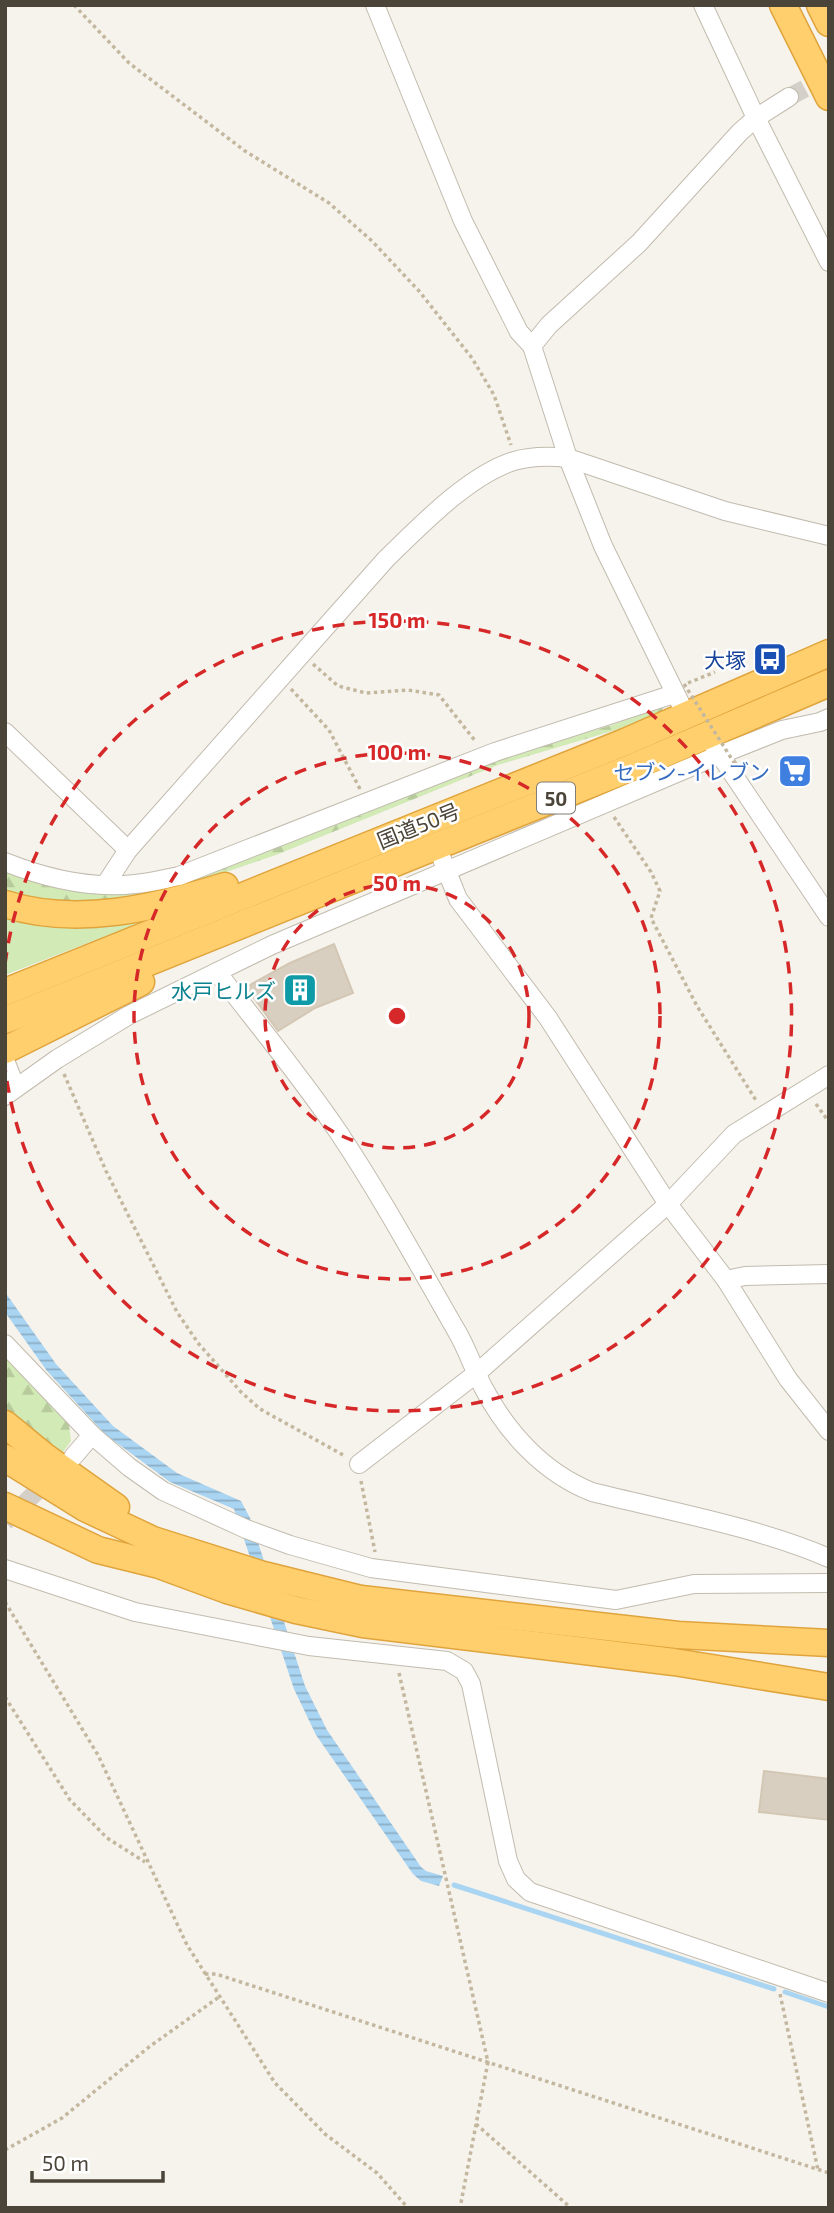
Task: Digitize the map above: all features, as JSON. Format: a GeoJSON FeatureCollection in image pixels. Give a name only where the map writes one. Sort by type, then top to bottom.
{"type":"FeatureCollection","features":[{"type":"Feature","properties":{"kind":"highway"},"geometry":{"type":"LineString","coordinates":[[782,5],[829,97]]}},
{"type":"Feature","properties":{"kind":"highway"},"geometry":{"type":"LineString","coordinates":[[820,5],[829,23]]}},
{"type":"Feature","properties":{"kind":"highway","name":"国道50号"},"geometry":{"type":"LineString","coordinates":[[5,992],[504,791],[681,698],[829,653]]}},
{"type":"Feature","properties":{"kind":"highway","name":"国道50号"},"geometry":{"type":"LineString","coordinates":[[5,1020],[282,909],[442,858],[721,752],[829,683]]}},
{"type":"Feature","properties":{"kind":"highway"},"geometry":{"type":"LineString","coordinates":[[5,904],[71,914],[156,906],[244,880],[420,809],[504,791]]}},
{"type":"Feature","properties":{"kind":"highway"},"geometry":{"type":"LineString","coordinates":[[5,1050],[282,909]]}},
{"type":"Feature","properties":{"kind":"highway"},"geometry":{"type":"LineString","coordinates":[[5,1424],[100,1497],[198,1553]]}},
{"type":"Feature","properties":{"kind":"highway"},"geometry":{"type":"LineString","coordinates":[[5,1458],[85,1508],[153,1540],[260,1574],[360,1599],[678,1635],[829,1643]]}},
{"type":"Feature","properties":{"kind":"highway"},"geometry":{"type":"LineString","coordinates":[[5,1477],[159,1565]]}},
{"type":"Feature","properties":{"kind":"highway"},"geometry":{"type":"LineString","coordinates":[[5,1506],[99,1550],[159,1565],[261,1600],[363,1624],[674,1662],[829,1687]]}},
{"type":"Feature","properties":{"kind":"street"},"geometry":{"type":"LineString","coordinates":[[5,862],[50,878],[105,885],[134,884],[178,876],[486,755],[681,698],[603,545],[568,458],[532,346],[519,332],[463,221],[375,5]]}},
{"type":"Feature","properties":{"kind":"street"},"geometry":{"type":"LineString","coordinates":[[703,5],[756,118],[829,262]]}},
{"type":"Feature","properties":{"kind":"street"},"geometry":{"type":"LineString","coordinates":[[532,346],[550,325],[639,243],[756,118],[789,97]]}},
{"type":"Feature","properties":{"kind":"street"},"geometry":{"type":"LineString","coordinates":[[105,885],[128,850],[386,559],[427,520],[494,469],[516,461],[547,456],[568,458],[725,511],[829,536]]}},
{"type":"Feature","properties":{"kind":"street"},"geometry":{"type":"LineString","coordinates":[[6,1063],[11,1092],[57,1059],[129,1015],[322,922],[442,858],[604,804],[721,752],[782,730],[829,718]]}},
{"type":"Feature","properties":{"kind":"street"},"geometry":{"type":"LineString","coordinates":[[5,732],[128,850]]}},
{"type":"Feature","properties":{"kind":"street"},"geometry":{"type":"LineString","coordinates":[[721,752],[829,917]]}},
{"type":"Feature","properties":{"kind":"street"},"geometry":{"type":"LineString","coordinates":[[442,858],[457,899],[548,1018],[668,1204],[726,1280],[788,1379],[829,1431]]}},
{"type":"Feature","properties":{"kind":"street"},"geometry":{"type":"LineString","coordinates":[[218,972],[338,1132],[391,1217],[468,1351],[482,1385],[508,1427],[551,1470],[572,1484],[592,1492],[809,1549],[829,1558]]}},
{"type":"Feature","properties":{"kind":"street"},"geometry":{"type":"LineString","coordinates":[[359,1464],[477,1373],[668,1204],[734,1134],[829,1075]]}},
{"type":"Feature","properties":{"kind":"street"},"geometry":{"type":"LineString","coordinates":[[726,1280],[746,1276],[829,1274]]}},
{"type":"Feature","properties":{"kind":"street"},"geometry":{"type":"LineString","coordinates":[[5,1344],[92,1435],[129,1467],[163,1491],[268,1537],[371,1568],[616,1600],[694,1584],[829,1583]]}},
{"type":"Feature","properties":{"kind":"street"},"geometry":{"type":"LineString","coordinates":[[73,1457],[92,1435]]}},
{"type":"Feature","properties":{"kind":"street"},"geometry":{"type":"LineString","coordinates":[[5,1569],[135,1612],[309,1646],[447,1661],[464,1671],[471,1684],[508,1861],[516,1879],[530,1892],[829,1993]]}},
{"type":"Feature","properties":{"kind":"path"},"geometry":{"type":"LineString","coordinates":[[74,5],[129,63],[245,151],[329,202],[372,241],[419,290],[472,358],[494,394],[516,461]]}},
{"type":"Feature","properties":{"kind":"path"},"geometry":{"type":"LineString","coordinates":[[302,654],[338,686],[366,692],[408,690],[439,695],[486,755]]}},
{"type":"Feature","properties":{"kind":"path"},"geometry":{"type":"LineString","coordinates":[[281,678],[328,730],[367,803]]}},
{"type":"Feature","properties":{"kind":"path"},"geometry":{"type":"LineString","coordinates":[[681,698],[721,752]]}},
{"type":"Feature","properties":{"kind":"path"},"geometry":{"type":"LineString","coordinates":[[604,804],[651,872],[660,891],[651,918],[697,1006],[766,1115]]}},
{"type":"Feature","properties":{"kind":"path"},"geometry":{"type":"LineString","coordinates":[[57,1059],[106,1171],[177,1312],[198,1343],[241,1392],[260,1409],[359,1464],[363,1499],[375,1551],[371,1568]]}},
{"type":"Feature","properties":{"kind":"path"},"geometry":{"type":"LineString","coordinates":[[806,1091],[829,1122]]}},
{"type":"Feature","properties":{"kind":"path"},"geometry":{"type":"LineString","coordinates":[[5,1602],[98,1755],[146,1863],[187,1945],[275,2083],[326,2134],[377,2173],[408,2208]]}},
{"type":"Feature","properties":{"kind":"path"},"geometry":{"type":"LineString","coordinates":[[395,1656],[488,2062],[460,2208]]}},
{"type":"Feature","properties":{"kind":"path"},"geometry":{"type":"LineString","coordinates":[[5,1697],[70,1800],[107,1838],[146,1863]]}},
{"type":"Feature","properties":{"kind":"path"},"geometry":{"type":"LineString","coordinates":[[205,1974],[216,1974],[829,2173]]}},
{"type":"Feature","properties":{"kind":"path"},"geometry":{"type":"LineString","coordinates":[[775,1976],[818,2170]]}},
{"type":"Feature","properties":{"kind":"path"},"geometry":{"type":"LineString","coordinates":[[5,2150],[62,2118],[149,2047],[219,1997]]}},
{"type":"Feature","properties":{"kind":"path"},"geometry":{"type":"LineString","coordinates":[[476,2124],[571,2208]]}},
{"type":"Feature","properties":{"kind":"green space"},"geometry":{"type":"Polygon","coordinates":[[[662,706],[663,711],[616,730],[498,765],[276,855],[174,890],[75,905],[5,893],[5,870],[172,885],[221,869],[490,761],[612,725],[662,706]]]}},
{"type":"Feature","properties":{"kind":"green space"},"geometry":{"type":"Polygon","coordinates":[[[5,915],[155,917],[5,975],[5,915]]]}},
{"type":"Feature","properties":{"kind":"green space"},"geometry":{"type":"Polygon","coordinates":[[[5,1355],[59,1408],[69,1425],[71,1441],[58,1459],[5,1412],[5,1355]]]}},
{"type":"Feature","properties":{"kind":"water"},"geometry":{"type":"Polygon","coordinates":[[[5,1292],[56,1364],[113,1426],[177,1473],[241,1501],[250,1518],[305,1686],[327,1730],[421,1867],[443,1876],[439,1886],[421,1881],[413,1874],[316,1735],[294,1689],[234,1509],[170,1482],[106,1435],[47,1371],[5,1312],[5,1292]]]}},
{"type":"Feature","properties":{"kind":"building","name":"水戸ヒルズ"},"geometry":{"type":"Polygon","coordinates":[[[334,944],[353,993],[315,1008],[278,1031],[246,987],[290,963],[334,944]]]}},
{"type":"Feature","properties":{"kind":"building"},"geometry":{"type":"Polygon","coordinates":[[[764,1771],[829,1779],[829,1820],[759,1812],[764,1771]]]}},
{"type":"Feature","properties":{"kind":"waterway"},"geometry":{"type":"LineString","coordinates":[[454,1885],[774,1989]]}},
{"type":"Feature","properties":{"kind":"waterway"},"geometry":{"type":"LineString","coordinates":[[785,1992],[829,2007]]}},
{"type":"Feature","properties":{"kind":"tunnel"},"geometry":{"type":"LineString","coordinates":[[789,97],[829,76]]}},
{"type":"Feature","properties":{"kind":"tunnel"},"geometry":{"type":"LineString","coordinates":[[5,1522],[53,1476]]}},
{"type":"Feature","properties":{"kind":"place","name":"大塚"},"geometry":{"type":"Point","coordinates":[770,659]}},
{"type":"Feature","properties":{"kind":"place","name":"セブン-イレブン"},"geometry":{"type":"Point","coordinates":[795,771]}},
{"type":"Feature","properties":{"kind":"place","name":"水戸ヒルズ"},"geometry":{"type":"Point","coordinates":[300,990]}}]}
